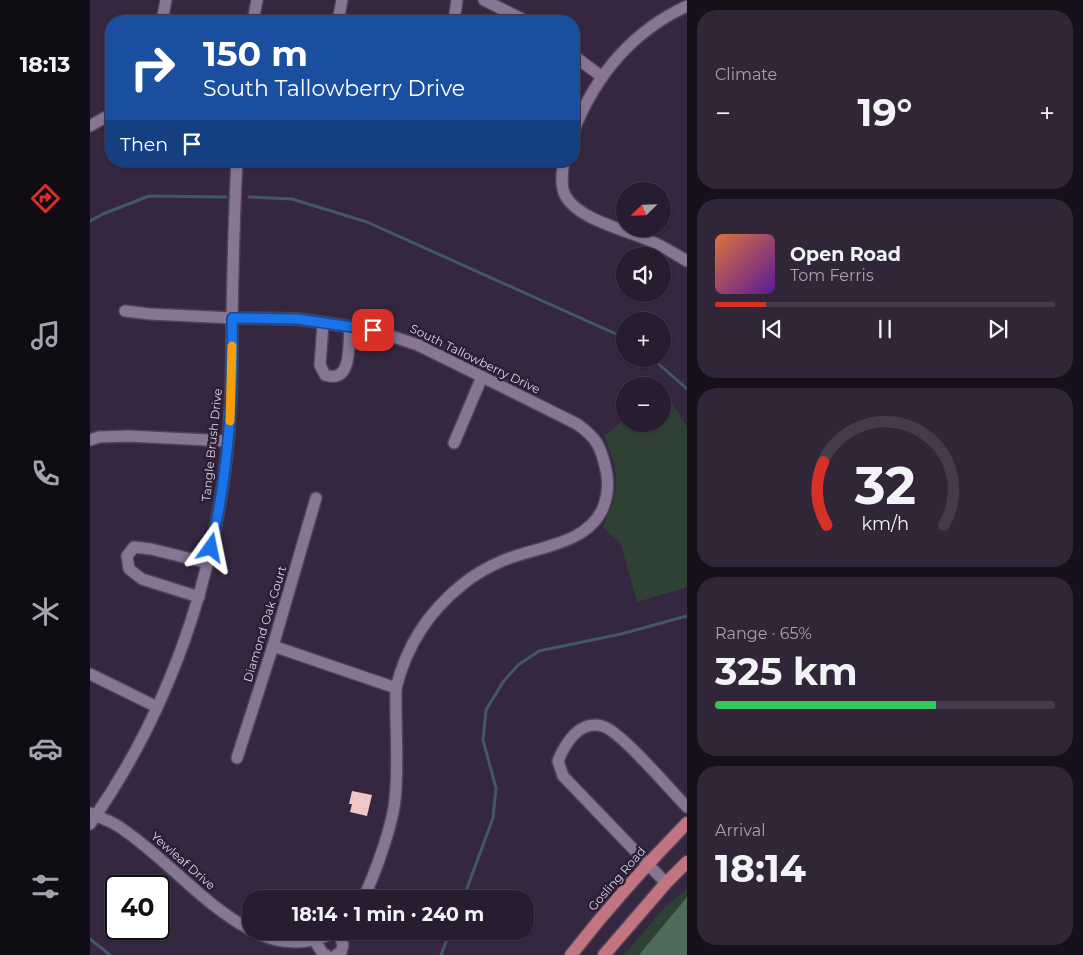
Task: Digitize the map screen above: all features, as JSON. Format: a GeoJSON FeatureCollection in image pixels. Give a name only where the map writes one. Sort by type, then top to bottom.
{"type":"FeatureCollection","features":[{"type":"Feature","properties":{"kind":"main road","name":"Gosling Road"},"geometry":{"type":"LineString","coordinates":[[572,955],[647,864],[687,823]]}},
{"type":"Feature","properties":{"kind":"main road"},"geometry":{"type":"LineString","coordinates":[[604,955],[666,883],[687,862]]}},
{"type":"Feature","properties":{"kind":"street"},"geometry":{"type":"LineString","coordinates":[[163,15],[166,0]]}},
{"type":"Feature","properties":{"kind":"street"},"geometry":{"type":"LineString","coordinates":[[255,15],[257,0]]}},
{"type":"Feature","properties":{"kind":"street"},"geometry":{"type":"LineString","coordinates":[[339,15],[342,0]]}},
{"type":"Feature","properties":{"kind":"street"},"geometry":{"type":"LineString","coordinates":[[455,15],[458,0]]}},
{"type":"Feature","properties":{"kind":"street"},"geometry":{"type":"LineString","coordinates":[[484,0],[514,15]]}},
{"type":"Feature","properties":{"kind":"street"},"geometry":{"type":"LineString","coordinates":[[580,116],[601,76],[629,44],[665,17],[687,6]]}},
{"type":"Feature","properties":{"kind":"street"},"geometry":{"type":"LineString","coordinates":[[580,60],[601,76]]}},
{"type":"Feature","properties":{"kind":"street"},"geometry":{"type":"LineString","coordinates":[[90,126],[105,117]]}},
{"type":"Feature","properties":{"kind":"street","name":"Tangle Brush Drive"},"geometry":{"type":"LineString","coordinates":[[92,818],[121,775],[157,707],[184,644],[208,563],[221,501],[231,396],[237,167]]}},
{"type":"Feature","properties":{"kind":"street"},"geometry":{"type":"LineString","coordinates":[[564,167],[562,186],[566,197],[577,209],[647,239],[687,261]]}},
{"type":"Feature","properties":{"kind":"street","name":"South Tallowberry Drive"},"geometry":{"type":"LineString","coordinates":[[125,311],[232,318],[297,319],[373,330],[404,339],[482,376],[583,428],[595,440],[601,449],[608,480],[606,501],[598,518],[571,538],[553,546],[502,560],[463,584],[436,609],[424,625],[406,656],[396,688]]}},
{"type":"Feature","properties":{"kind":"street"},"geometry":{"type":"LineString","coordinates":[[323,324],[320,364],[325,374],[332,377],[339,376],[346,369],[350,327]]}},
{"type":"Feature","properties":{"kind":"street"},"geometry":{"type":"LineString","coordinates":[[454,443],[482,376]]}},
{"type":"Feature","properties":{"kind":"street"},"geometry":{"type":"LineString","coordinates":[[90,440],[99,437],[128,436],[227,441]]}},
{"type":"Feature","properties":{"kind":"street","name":"Diamond Oak Court"},"geometry":{"type":"LineString","coordinates":[[237,758],[274,646],[316,498]]}},
{"type":"Feature","properties":{"kind":"street"},"geometry":{"type":"LineString","coordinates":[[199,597],[142,579],[129,568],[127,556],[134,547],[151,549],[208,563]]}},
{"type":"Feature","properties":{"kind":"street"},"geometry":{"type":"LineString","coordinates":[[274,646],[396,688],[395,800],[390,824],[366,890]]}},
{"type":"Feature","properties":{"kind":"street"},"geometry":{"type":"LineString","coordinates":[[90,674],[157,707]]}},
{"type":"Feature","properties":{"kind":"street"},"geometry":{"type":"LineString","coordinates":[[666,883],[563,776],[558,761],[565,745],[573,734],[588,726],[603,726],[621,738],[687,807]]}},
{"type":"Feature","properties":{"kind":"street","name":"Yewleaf Drive"},"geometry":{"type":"LineString","coordinates":[[92,818],[119,826],[216,907],[242,925]]}},
{"type":"Feature","properties":{"kind":"street","name":"Yewleaf Drive"},"geometry":{"type":"LineString","coordinates":[[276,940],[315,941]]}},
{"type":"Feature","properties":{"kind":"street"},"geometry":{"type":"LineString","coordinates":[[336,955],[341,952],[344,946],[339,940]]}},
{"type":"Feature","properties":{"kind":"street"},"geometry":{"type":"LineString","coordinates":[[315,941],[323,954],[326,955]]}},
{"type":"Feature","properties":{"kind":"green space"},"geometry":{"type":"Polygon","coordinates":[[[671,402],[687,427],[687,587],[637,602],[621,544],[603,527],[613,502],[616,482],[616,471],[604,436],[616,426],[616,432],[671,432],[671,402]]]}},
{"type":"Feature","properties":{"kind":"green space"},"geometry":{"type":"Polygon","coordinates":[[[687,889],[687,955],[624,955],[664,908],[687,889]]]}},
{"type":"Feature","properties":{"kind":"green space"},"geometry":{"type":"Polygon","coordinates":[[[687,897],[687,955],[639,955],[687,897]]]}},
{"type":"Feature","properties":{"kind":"building"},"geometry":{"type":"Polygon","coordinates":[[[352,791],[372,795],[367,816],[350,812],[352,804],[349,804],[352,791]]]}},
{"type":"Feature","properties":{"kind":"waterway"},"geometry":{"type":"LineString","coordinates":[[90,221],[149,196],[226,197]]}},
{"type":"Feature","properties":{"kind":"waterway"},"geometry":{"type":"LineString","coordinates":[[249,197],[292,199],[367,222],[616,334]]}},
{"type":"Feature","properties":{"kind":"waterway"},"geometry":{"type":"LineString","coordinates":[[662,367],[687,389]]}},
{"type":"Feature","properties":{"kind":"waterway"},"geometry":{"type":"LineString","coordinates":[[466,890],[493,818],[496,788],[483,740],[486,710],[503,682],[518,665],[539,651],[621,634],[687,616]]}},
{"type":"Feature","properties":{"kind":"waterway"},"geometry":{"type":"LineString","coordinates":[[90,939],[110,955]]}},
{"type":"Feature","properties":{"kind":"waterway"},"geometry":{"type":"LineString","coordinates":[[441,955],[447,940]]}},
{"type":"Feature","properties":{"kind":"slow traffic"},"geometry":{"type":"LineString","coordinates":[[230,421],[232,346]]}},
{"type":"Feature","properties":{"kind":"route"},"geometry":{"type":"LineString","coordinates":[[211,548],[221,501],[230,422],[232,318],[297,319],[373,330]]}}]}
